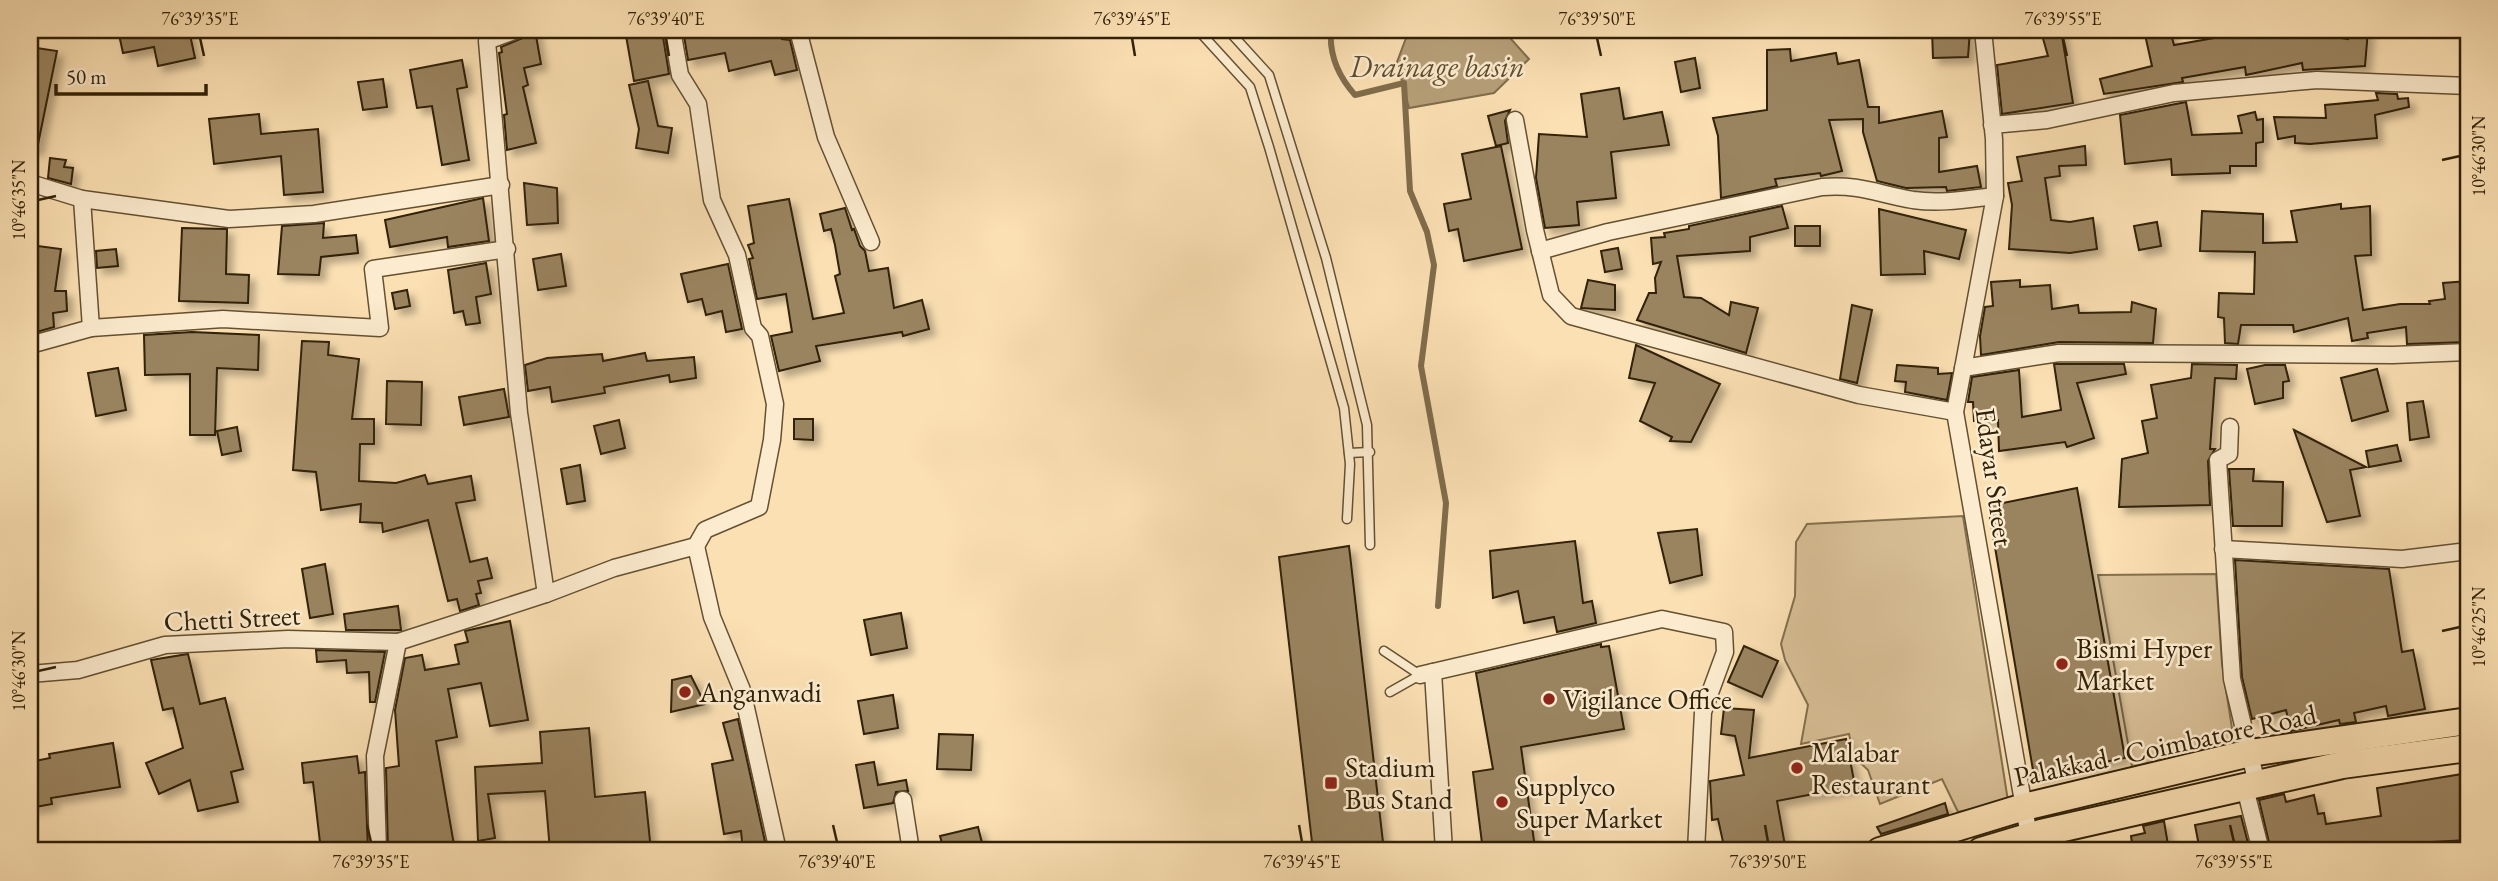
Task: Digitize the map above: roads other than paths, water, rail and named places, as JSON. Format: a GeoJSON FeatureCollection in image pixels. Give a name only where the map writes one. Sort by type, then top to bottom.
{"type":"FeatureCollection","features":[{"type":"Feature","properties":{"kind":"main road","name":"Palakkad - Coimbatore Road"},"geometry":{"type":"LineString","coordinates":[[1880,851],[2024,807],[2250,753],[2468,721]]}},
{"type":"Feature","properties":{"kind":"main road","name":"Palakkad - Coimbatore Road"},"geometry":{"type":"LineString","coordinates":[[1981,851],[2029,836],[2342,765],[2468,748]]}},
{"type":"Feature","properties":{"kind":"street"},"geometry":{"type":"LineString","coordinates":[[517,30],[487,41],[519,413],[546,594],[614,568],[696,545],[705,530],[759,507],[772,440],[775,404],[760,336],[753,328],[741,269],[712,200],[698,104],[680,75],[672,30]]}},
{"type":"Feature","properties":{"kind":"street"},"geometry":{"type":"LineString","coordinates":[[788,30],[798,30],[826,137],[871,242]]}},
{"type":"Feature","properties":{"kind":"street","name":"Edayar Street"},"geometry":{"type":"LineString","coordinates":[[1983,30],[1992,125],[1995,196],[1955,412],[2029,836]]}},
{"type":"Feature","properties":{"kind":"street"},"geometry":{"type":"LineString","coordinates":[[1992,125],[2046,120],[2174,93],[2317,80],[2468,86]]}},
{"type":"Feature","properties":{"kind":"street"},"geometry":{"type":"LineString","coordinates":[[1515,120],[1551,295],[1571,316],[1860,395],[1955,412]]}},
{"type":"Feature","properties":{"kind":"street"},"geometry":{"type":"LineString","coordinates":[[30,183],[82,199],[229,219],[314,214],[501,186]]}},
{"type":"Feature","properties":{"kind":"street"},"geometry":{"type":"LineString","coordinates":[[1540,251],[1608,232],[1822,187],[1852,185],[1913,200],[1945,202],[1995,196]]}},
{"type":"Feature","properties":{"kind":"street"},"geometry":{"type":"LineString","coordinates":[[82,199],[91,328]]}},
{"type":"Feature","properties":{"kind":"street"},"geometry":{"type":"LineString","coordinates":[[30,345],[91,328],[223,319],[380,328],[373,268],[507,249]]}},
{"type":"Feature","properties":{"kind":"street"},"geometry":{"type":"LineString","coordinates":[[1963,368],[2059,353],[2393,355],[2468,352]]}},
{"type":"Feature","properties":{"kind":"street"},"geometry":{"type":"LineString","coordinates":[[2230,427],[2229,454],[2218,460],[2222,549],[2232,679],[2250,753],[2251,786],[2262,851]]}},
{"type":"Feature","properties":{"kind":"street"},"geometry":{"type":"LineString","coordinates":[[696,545],[712,617],[742,690],[778,851]]}},
{"type":"Feature","properties":{"kind":"street"},"geometry":{"type":"LineString","coordinates":[[2222,549],[2402,559],[2468,551]]}},
{"type":"Feature","properties":{"kind":"street","name":"Chetti Street"},"geometry":{"type":"LineString","coordinates":[[30,674],[78,670],[165,645],[288,639],[398,642],[546,594]]}},
{"type":"Feature","properties":{"kind":"street"},"geometry":{"type":"LineString","coordinates":[[1444,851],[1427,674],[1662,619],[1724,632],[1725,652],[1703,712],[1696,851]]}},
{"type":"Feature","properties":{"kind":"street"},"geometry":{"type":"LineString","coordinates":[[379,851],[375,756],[398,642]]}},
{"type":"Feature","properties":{"kind":"street"},"geometry":{"type":"LineString","coordinates":[[903,800],[911,851]]}},
{"type":"Feature","properties":{"kind":"lane"},"geometry":{"type":"LineString","coordinates":[[1198,30],[1250,86],[1344,408],[1349,453],[1347,519]]}},
{"type":"Feature","properties":{"kind":"lane"},"geometry":{"type":"LineString","coordinates":[[1228,30],[1269,75],[1326,258],[1367,425],[1370,452],[1370,545]]}},
{"type":"Feature","properties":{"kind":"lane"},"geometry":{"type":"LineString","coordinates":[[1349,453],[1370,452]]}},
{"type":"Feature","properties":{"kind":"lane"},"geometry":{"type":"LineString","coordinates":[[1384,651],[1427,674]]}},
{"type":"Feature","properties":{"kind":"lane"},"geometry":{"type":"LineString","coordinates":[[1390,692],[1427,674]]}},
{"type":"Feature","properties":{"kind":"water","name":"Drainage basin"},"geometry":{"type":"Polygon","coordinates":[[[1409,30],[1503,30],[1529,59],[1494,93],[1409,108],[1397,62],[1409,30]]]}},
{"type":"Feature","properties":{"kind":"waterway"},"geometry":{"type":"LineString","coordinates":[[1331,30],[1336,65],[1355,95],[1404,83],[1410,191],[1427,232],[1434,265],[1421,366],[1446,503],[1438,606]]}},
{"type":"Feature","properties":{"kind":"place","name":"Bismi Hyper Market"},"geometry":{"type":"Point","coordinates":[2062,664]}},
{"type":"Feature","properties":{"kind":"place","name":"Anganwadi"},"geometry":{"type":"Point","coordinates":[685,692]}},
{"type":"Feature","properties":{"kind":"place","name":"Vigilance Office"},"geometry":{"type":"Point","coordinates":[1549,699]}},
{"type":"Feature","properties":{"kind":"place","name":"Malabar Restaurant"},"geometry":{"type":"Point","coordinates":[1797,768]}},
{"type":"Feature","properties":{"kind":"place","name":"Stadium Bus Stand"},"geometry":{"type":"Point","coordinates":[1331,783]}},
{"type":"Feature","properties":{"kind":"place","name":"Supplyco Super Market"},"geometry":{"type":"Point","coordinates":[1502,802]}}]}
